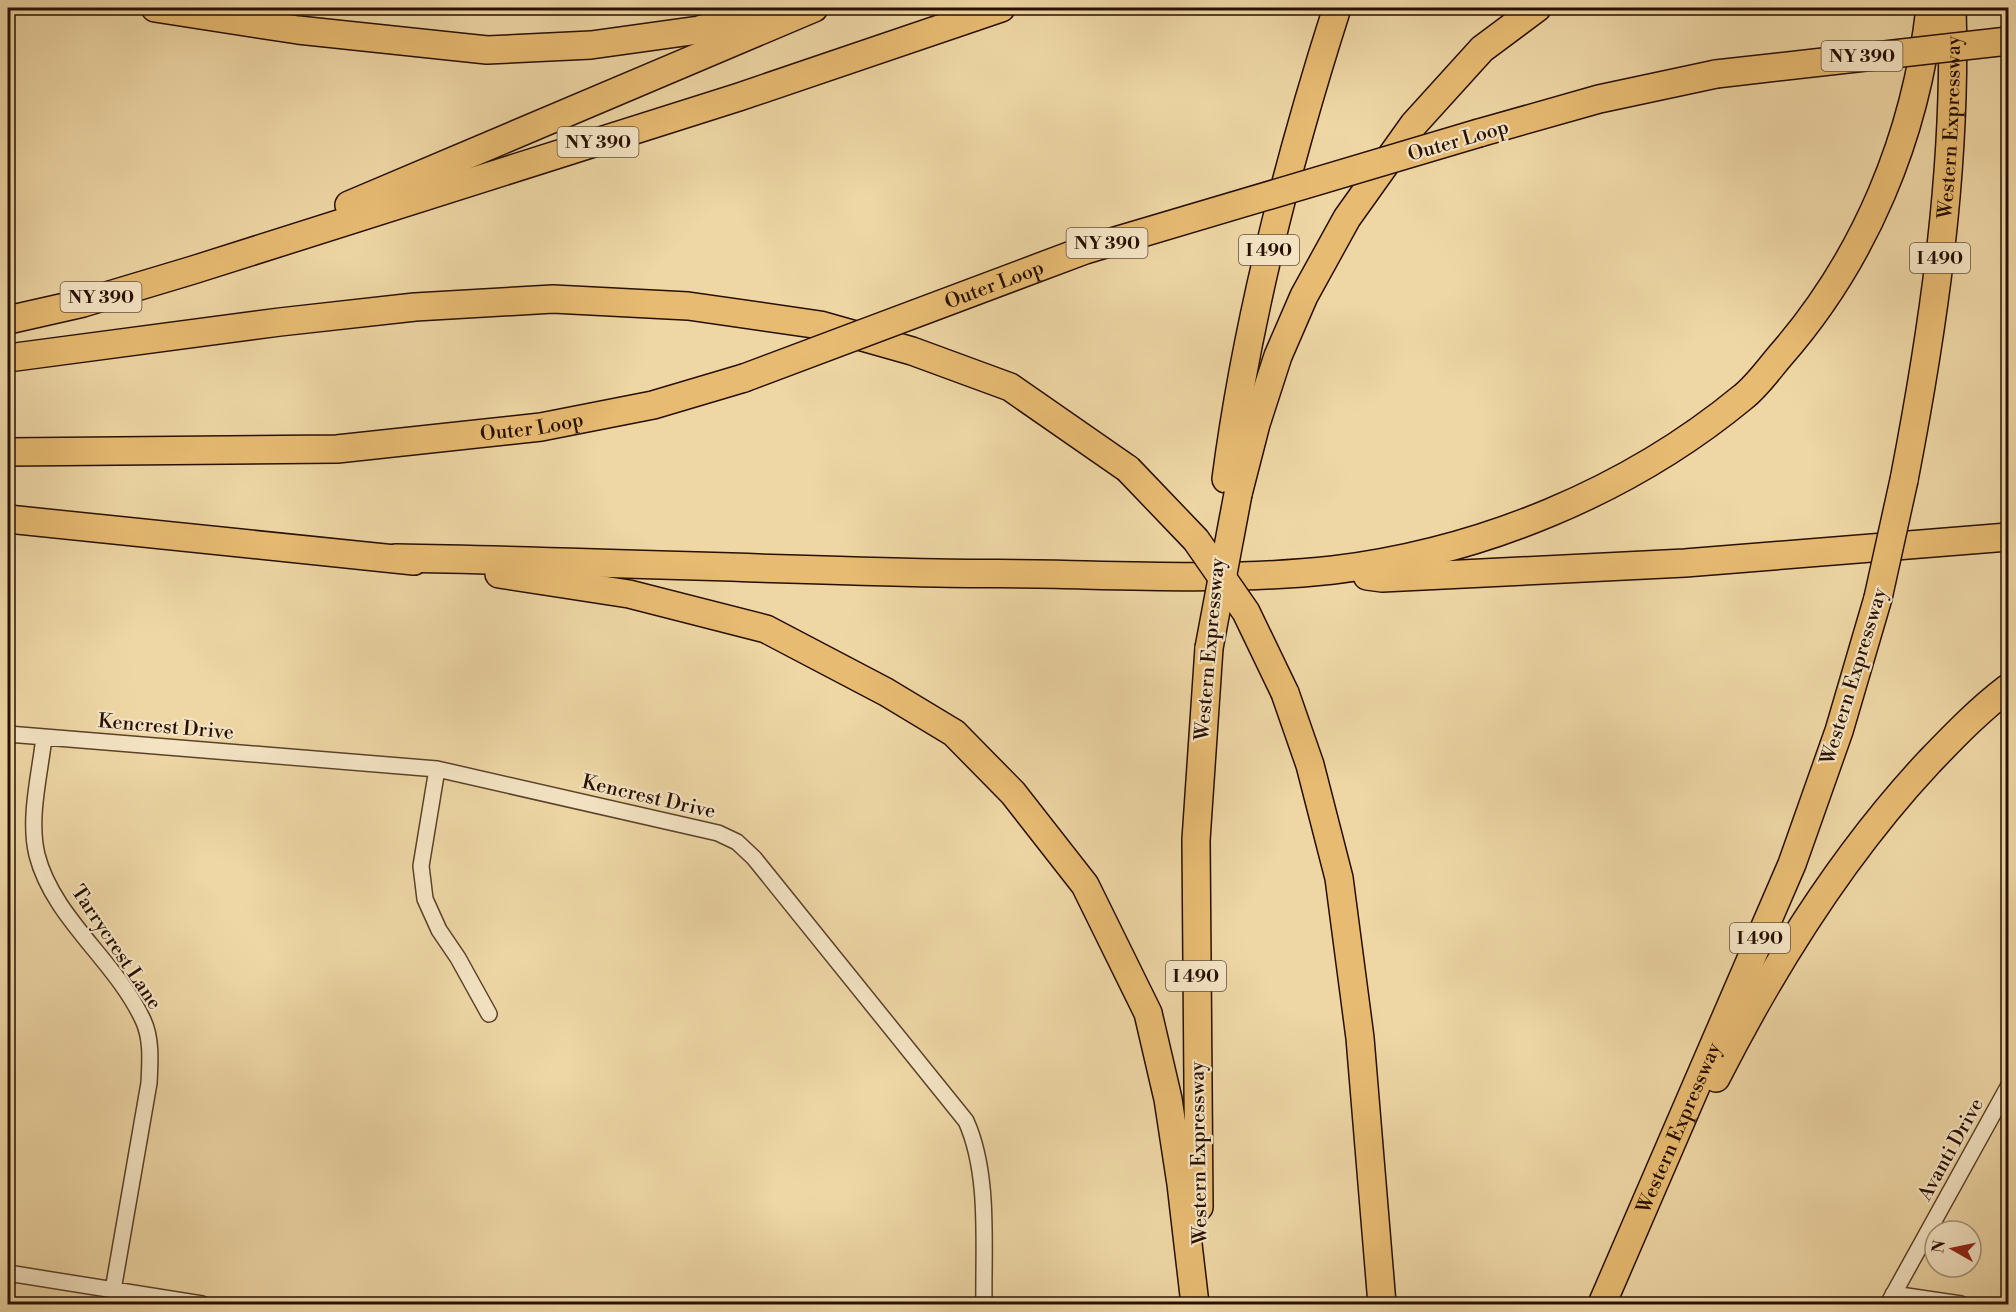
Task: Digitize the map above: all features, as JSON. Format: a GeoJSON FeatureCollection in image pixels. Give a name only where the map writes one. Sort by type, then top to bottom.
{"type":"FeatureCollection","features":[{"type":"Feature","properties":{"kind":"highway"},"geometry":{"type":"LineString","coordinates":[[155,8],[298,30],[487,50],[591,45],[699,30],[777,8]]}},
{"type":"Feature","properties":{"kind":"highway"},"geometry":{"type":"LineString","coordinates":[[194,270],[814,8]]}},
{"type":"Feature","properties":{"kind":"highway","name":"NY 390"},"geometry":{"type":"LineString","coordinates":[[8,320],[83,303],[194,270],[739,97],[1001,8]]}},
{"type":"Feature","properties":{"kind":"highway","name":"Western Expressway"},"geometry":{"type":"LineString","coordinates":[[1200,1305],[1196,840],[1209,648],[1231,496],[1239,397],[1274,227],[1337,8]]}},
{"type":"Feature","properties":{"kind":"highway"},"geometry":{"type":"LineString","coordinates":[[1231,496],[1278,356],[1304,296],[1347,218],[1414,124],[1482,50],[1537,8]]}},
{"type":"Feature","properties":{"kind":"highway"},"geometry":{"type":"LineString","coordinates":[[396,558],[1164,577],[1334,570],[1402,558],[1491,535],[1588,497],[1678,444],[1746,395],[1811,320],[1870,224],[1905,133],[1941,19]]}},
{"type":"Feature","properties":{"kind":"highway","name":"Western Expressway"},"geometry":{"type":"LineString","coordinates":[[1602,1305],[1792,864],[1839,731],[1878,598],[1923,385],[1943,237],[1941,19]]}},
{"type":"Feature","properties":{"kind":"highway","name":"Outer Loop"},"geometry":{"type":"LineString","coordinates":[[8,452],[337,448],[541,427],[653,405],[744,378],[1084,250],[1599,99],[1716,74],[2008,41]]}},
{"type":"Feature","properties":{"kind":"highway"},"geometry":{"type":"LineString","coordinates":[[8,358],[280,321],[416,307],[553,299],[688,306],[820,325],[912,351],[1010,387],[1128,470],[1196,540],[1246,612],[1285,693],[1310,765],[1339,878],[1360,1038],[1382,1305]]}},
{"type":"Feature","properties":{"kind":"highway"},"geometry":{"type":"LineString","coordinates":[[8,519],[396,558],[629,594],[766,629],[886,692],[954,733],[1013,792],[1085,885],[1148,1013],[1168,1099],[1181,1184],[1195,1305]]}},
{"type":"Feature","properties":{"kind":"highway"},"geometry":{"type":"LineString","coordinates":[[1334,570],[1382,578],[1661,565],[2008,537]]}},
{"type":"Feature","properties":{"kind":"highway"},"geometry":{"type":"LineString","coordinates":[[1618,1268],[1721,1068],[1810,912],[1890,805],[1978,710],[2008,688]]}},
{"type":"Feature","properties":{"kind":"street","name":"Kencrest Drive"},"geometry":{"type":"LineString","coordinates":[[8,734],[437,770],[718,833],[737,842],[754,858],[966,1121],[976,1142],[981,1170],[984,1305]]}},
{"type":"Feature","properties":{"kind":"street","name":"Tarrycrest Lane"},"geometry":{"type":"LineString","coordinates":[[44,737],[34,827],[37,854],[44,875],[128,994],[144,1021],[150,1050],[149,1083],[113,1290]]}},
{"type":"Feature","properties":{"kind":"street"},"geometry":{"type":"LineString","coordinates":[[437,770],[421,866],[425,899],[439,930],[458,958],[489,1014]]}},
{"type":"Feature","properties":{"kind":"street","name":"Avanti Drive"},"geometry":{"type":"LineString","coordinates":[[1890,1300],[2008,1087]]}},
{"type":"Feature","properties":{"kind":"street"},"geometry":{"type":"LineString","coordinates":[[8,1273],[202,1305]]}},
{"type":"Feature","properties":{"kind":"street"},"geometry":{"type":"LineString","coordinates":[[1890,1300],[1960,1305]]}}]}
